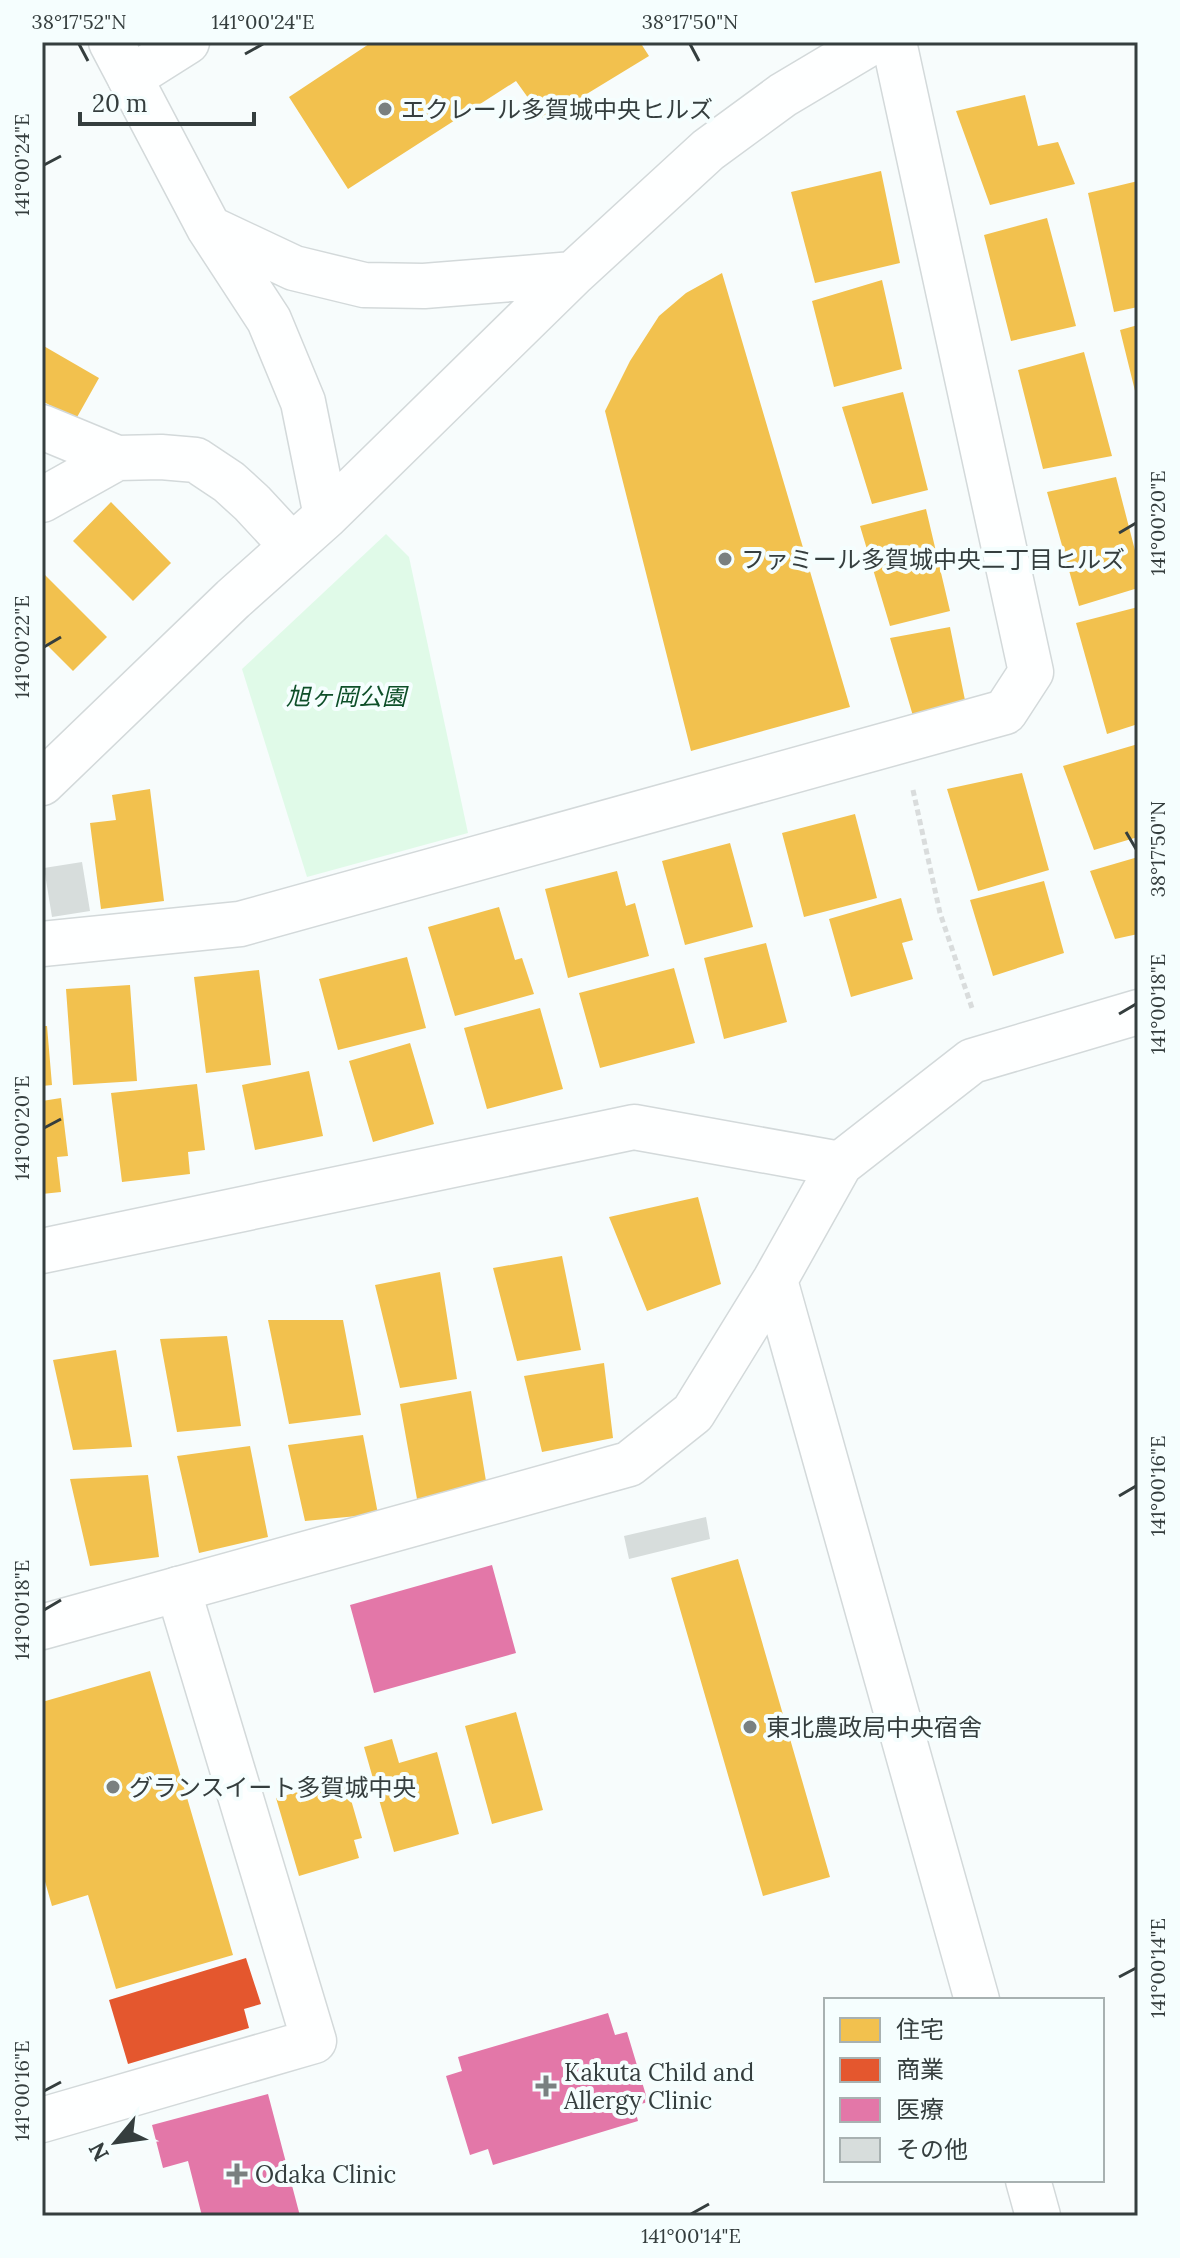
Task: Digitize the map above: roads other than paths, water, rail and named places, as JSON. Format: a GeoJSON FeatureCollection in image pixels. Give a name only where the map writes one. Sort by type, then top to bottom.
{"type":"FeatureCollection","features":[{"type":"Feature","properties":{"kind":"street"},"geometry":{"type":"LineString","coordinates":[[187,42],[120,60],[209,228],[269,320],[303,402],[326,516]]}},
{"type":"Feature","properties":{"kind":"street"},"geometry":{"type":"LineString","coordinates":[[42,783],[291,545],[326,516],[573,274],[708,150],[783,95],[872,42]]}},
{"type":"Feature","properties":{"kind":"street"},"geometry":{"type":"LineString","coordinates":[[42,944],[240,924],[1005,712],[1031,672],[894,42]]}},
{"type":"Feature","properties":{"kind":"street"},"geometry":{"type":"LineString","coordinates":[[209,228],[294,268],[364,285],[424,286],[573,274]]}},
{"type":"Feature","properties":{"kind":"street"},"geometry":{"type":"LineString","coordinates":[[42,427],[117,458],[196,460],[229,482],[291,545]]}},
{"type":"Feature","properties":{"kind":"street"},"geometry":{"type":"LineString","coordinates":[[42,500],[117,458]]}},
{"type":"Feature","properties":{"kind":"street"},"geometry":{"type":"LineString","coordinates":[[42,1627],[629,1464],[693,1413],[775,1280],[840,1164],[972,1061],[1138,1012]]}},
{"type":"Feature","properties":{"kind":"street"},"geometry":{"type":"LineString","coordinates":[[42,1251],[634,1127],[840,1164]]}},
{"type":"Feature","properties":{"kind":"street"},"geometry":{"type":"LineString","coordinates":[[775,1280],[976,1998]]}},
{"type":"Feature","properties":{"kind":"street"},"geometry":{"type":"LineString","coordinates":[[42,2120],[314,2041],[178,1589]]}},
{"type":"Feature","properties":{"kind":"street"},"geometry":{"type":"LineString","coordinates":[[1029,2182],[1038,2216]]}},
{"type":"Feature","properties":{"kind":"place","name":"エクレール多賀城中央ヒルズ"},"geometry":{"type":"Point","coordinates":[385,109]}},
{"type":"Feature","properties":{"kind":"place","name":"ファミール多賀城中央二丁目ヒルズ"},"geometry":{"type":"Point","coordinates":[725,559]}},
{"type":"Feature","properties":{"kind":"place","name":"東北農政局中央宿舎"},"geometry":{"type":"Point","coordinates":[750,1727]}},
{"type":"Feature","properties":{"kind":"place","name":"グランスイート多賀城中央"},"geometry":{"type":"Point","coordinates":[113,1787]}},
{"type":"Feature","properties":{"kind":"place","name":"Kakuta Child and Allergy Clinic"},"geometry":{"type":"Point","coordinates":[546,2086]}},
{"type":"Feature","properties":{"kind":"place","name":"Odaka Clinic"},"geometry":{"type":"Point","coordinates":[237,2174]}},
{"type":"Feature","properties":{"kind":"park label","name":"旭ヶ岡公園"},"geometry":{"type":"Point","coordinates":[346,696]}}]}
